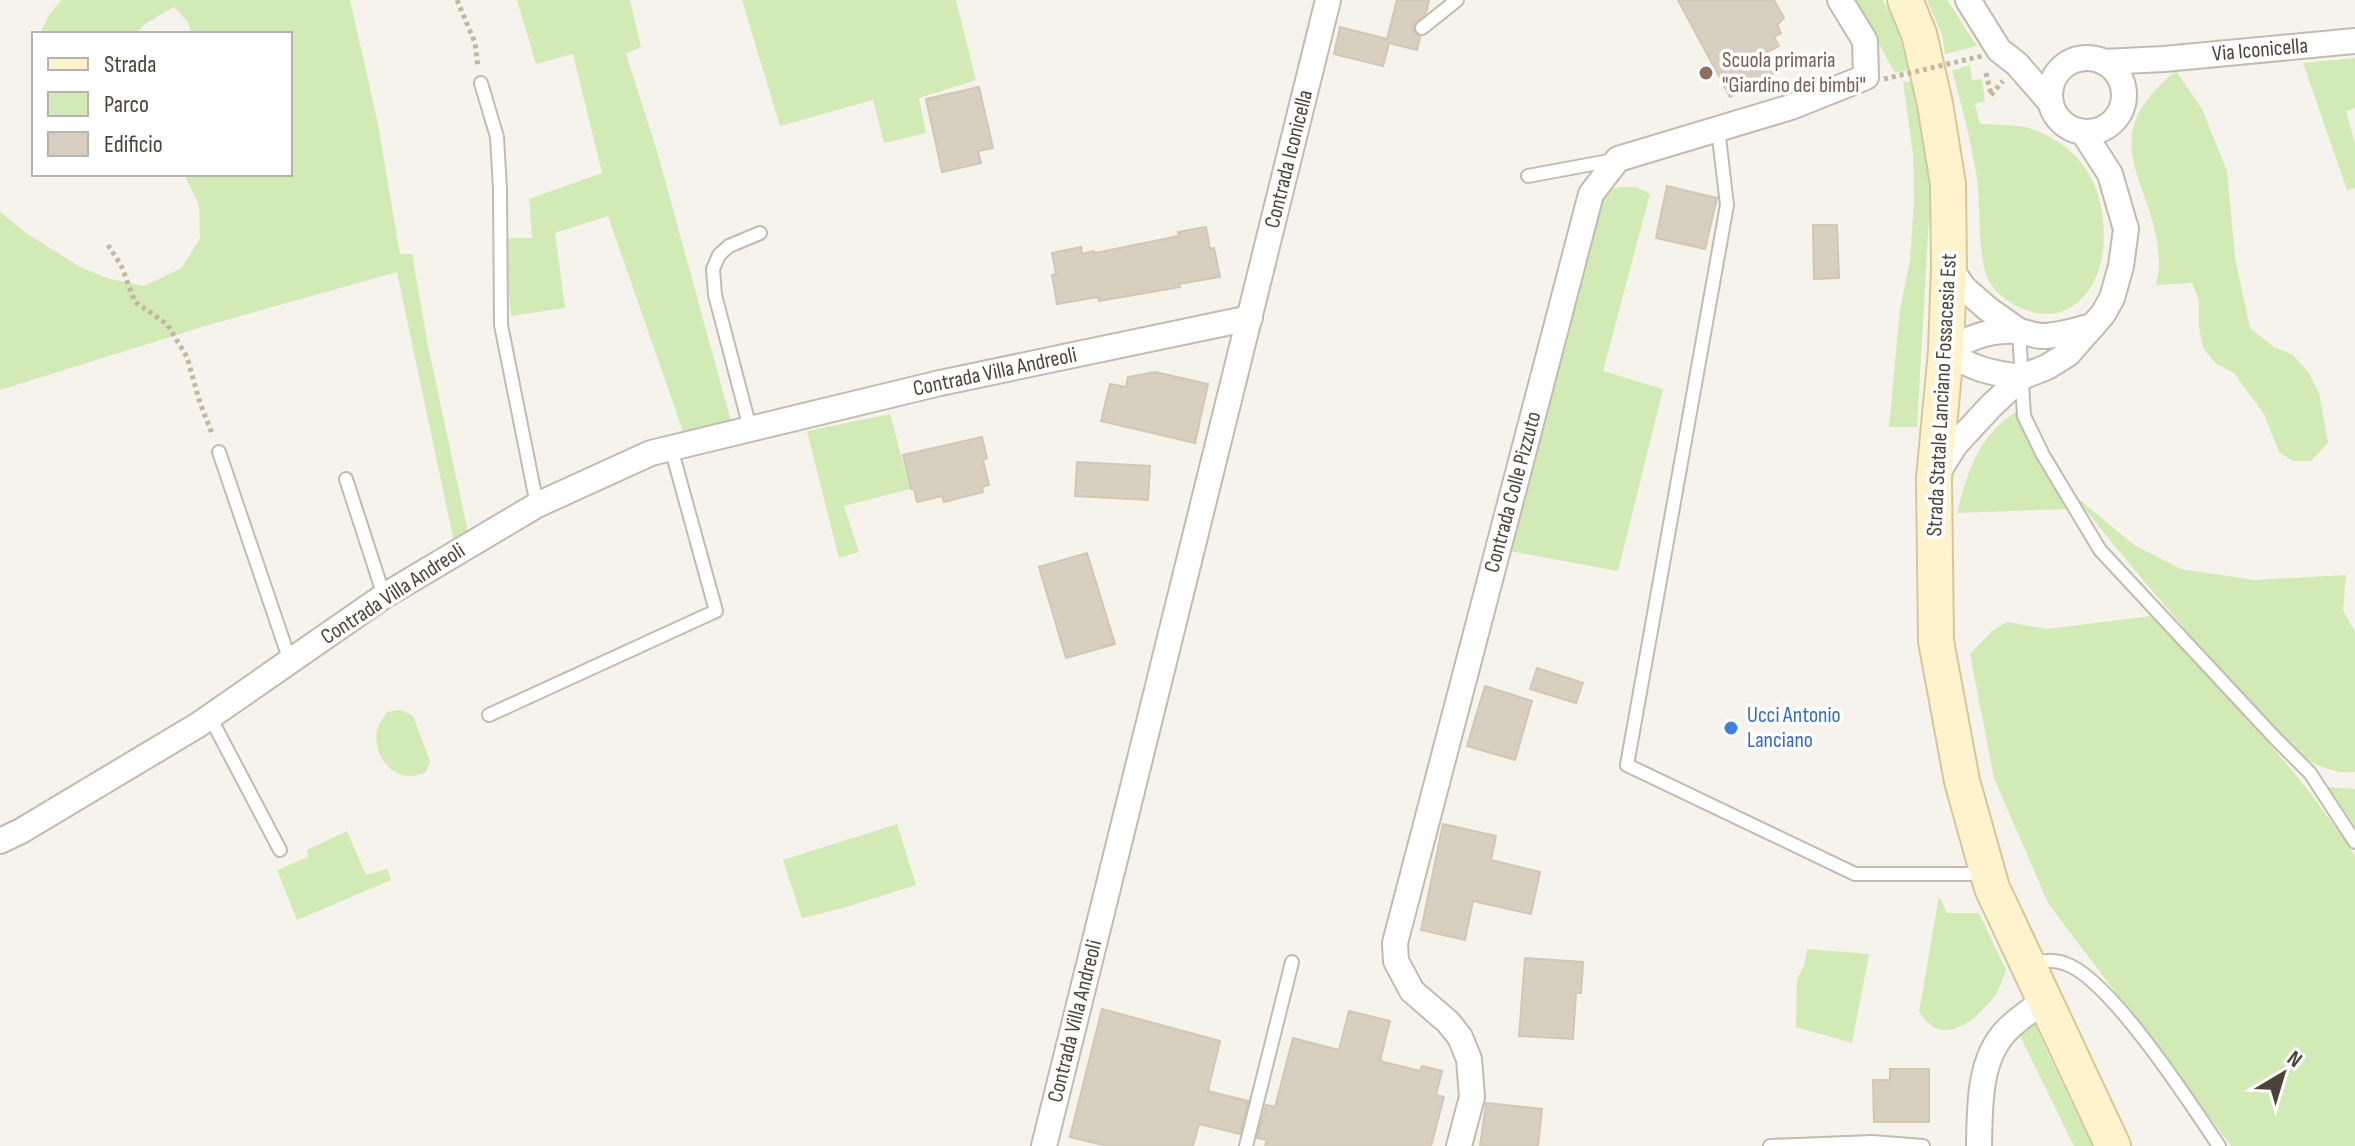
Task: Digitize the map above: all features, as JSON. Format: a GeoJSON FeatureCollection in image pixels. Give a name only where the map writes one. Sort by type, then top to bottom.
{"type":"FeatureCollection","features":[{"type":"Feature","properties":{"kind":"main road","name":"Strada Statale Lanciano Fossacesia Est"},"geometry":{"type":"LineString","coordinates":[[1905,0],[1919,34],[1935,104],[1948,184],[1946,351],[1934,478],[1936,641],[1962,781],[1992,888],[2113,1146]]}},
{"type":"Feature","properties":{"kind":"street","name":"Contrada Iconicella"},"geometry":{"type":"LineString","coordinates":[[1250,318],[1328,0]]}},
{"type":"Feature","properties":{"kind":"street"},"geometry":{"type":"LineString","coordinates":[[1618,159],[1791,107],[1866,77],[1865,41],[1840,0]]}},
{"type":"Feature","properties":{"kind":"street"},"geometry":{"type":"LineString","coordinates":[[1968,0],[1999,50],[2017,64],[2051,103],[2064,124],[2083,132],[2100,130],[2111,124],[2119,114],[2124,90],[2120,78],[2103,62],[2083,58],[2064,66],[2017,64]]}},
{"type":"Feature","properties":{"kind":"street","name":"Via Iconicella"},"geometry":{"type":"LineString","coordinates":[[2103,62],[2355,41]]}},
{"type":"Feature","properties":{"kind":"street"},"geometry":{"type":"LineString","coordinates":[[2124,90],[2164,59]]}},
{"type":"Feature","properties":{"kind":"street"},"geometry":{"type":"LineString","coordinates":[[2051,103],[2052,83],[2064,66]]}},
{"type":"Feature","properties":{"kind":"street"},"geometry":{"type":"LineString","coordinates":[[2110,174],[2111,124]]}},
{"type":"Feature","properties":{"kind":"street"},"geometry":{"type":"LineString","coordinates":[[1934,478],[1966,431],[2022,377],[2068,354],[2112,298],[2117,286],[2126,229],[2110,174],[2083,132]]}},
{"type":"Feature","properties":{"kind":"street","name":"Contrada Colle Pizzuto"},"geometry":{"type":"LineString","coordinates":[[1459,1146],[1472,1097],[1469,1059],[1460,1037],[1448,1022],[1412,991],[1396,961],[1395,943],[1591,194],[1618,159]]}},
{"type":"Feature","properties":{"kind":"street"},"geometry":{"type":"LineString","coordinates":[[1949,267],[1964,288],[2019,331]]}},
{"type":"Feature","properties":{"kind":"street","name":"Contrada Villa Andreoli"},"geometry":{"type":"LineString","coordinates":[[0,841],[210,717],[384,596],[537,505],[651,453],[940,383],[1250,318],[1044,1146]]}},
{"type":"Feature","properties":{"kind":"street"},"geometry":{"type":"LineString","coordinates":[[2022,377],[1989,373],[1964,364],[1946,351],[1990,331],[2019,331],[2041,336],[2093,326]]}},
{"type":"Feature","properties":{"kind":"street"},"geometry":{"type":"LineString","coordinates":[[1979,1146],[1980,1096],[1990,1059],[2004,1032],[2044,1000]]}},
{"type":"Feature","properties":{"kind":"lane"},"geometry":{"type":"LineString","coordinates":[[1422,28],[1457,0]]}},
{"type":"Feature","properties":{"kind":"lane"},"geometry":{"type":"LineString","coordinates":[[481,83],[497,137],[501,325],[537,505]]}},
{"type":"Feature","properties":{"kind":"lane"},"geometry":{"type":"LineString","coordinates":[[1718,129],[1727,205],[1627,765],[1855,874],[1988,874]]}},
{"type":"Feature","properties":{"kind":"lane"},"geometry":{"type":"LineString","coordinates":[[1528,176],[1618,159]]}},
{"type":"Feature","properties":{"kind":"lane"},"geometry":{"type":"LineString","coordinates":[[750,428],[715,295],[713,269],[719,255],[729,246],[760,233]]}},
{"type":"Feature","properties":{"kind":"lane"},"geometry":{"type":"LineString","coordinates":[[2019,331],[2024,416],[2043,455],[2100,550],[2310,773],[2355,842]]}},
{"type":"Feature","properties":{"kind":"lane"},"geometry":{"type":"LineString","coordinates":[[489,715],[716,611],[671,448]]}},
{"type":"Feature","properties":{"kind":"lane"},"geometry":{"type":"LineString","coordinates":[[219,452],[290,661]]}},
{"type":"Feature","properties":{"kind":"lane"},"geometry":{"type":"LineString","coordinates":[[346,479],[384,596]]}},
{"type":"Feature","properties":{"kind":"lane"},"geometry":{"type":"LineString","coordinates":[[210,717],[280,850]]}},
{"type":"Feature","properties":{"kind":"lane"},"geometry":{"type":"LineString","coordinates":[[2027,963],[2046,960],[2067,964],[2088,976],[2150,1048],[2219,1146]]}},
{"type":"Feature","properties":{"kind":"lane"},"geometry":{"type":"LineString","coordinates":[[1246,1146],[1292,962]]}},
{"type":"Feature","properties":{"kind":"lane"},"geometry":{"type":"LineString","coordinates":[[1770,1146],[1872,1142],[1923,1146]]}},
{"type":"Feature","properties":{"kind":"path"},"geometry":{"type":"LineString","coordinates":[[457,0],[475,43],[481,83]]}},
{"type":"Feature","properties":{"kind":"path"},"geometry":{"type":"LineString","coordinates":[[1884,79],[1982,56]]}},
{"type":"Feature","properties":{"kind":"path"},"geometry":{"type":"LineString","coordinates":[[108,245],[121,265],[135,302],[167,324],[187,357],[219,452]]}},
{"type":"Feature","properties":{"kind":"green space"},"geometry":{"type":"Polygon","coordinates":[[[61,0],[350,0],[377,119],[400,254],[412,254],[428,346],[469,537],[455,547],[397,272],[202,327],[0,390],[0,212],[26,233],[82,268],[110,279],[144,286],[182,268],[200,238],[199,205],[185,176],[292,176],[292,32],[190,32],[188,22],[174,7],[137,32],[41,32],[61,0]]]}},
{"type":"Feature","properties":{"kind":"green space"},"geometry":{"type":"Polygon","coordinates":[[[517,0],[630,0],[641,47],[626,54],[657,151],[731,421],[686,440],[608,216],[555,233],[565,308],[511,316],[505,238],[532,238],[529,199],[602,173],[573,54],[536,64],[517,0]]]}},
{"type":"Feature","properties":{"kind":"green space"},"geometry":{"type":"Polygon","coordinates":[[[742,0],[956,0],[976,80],[919,98],[926,133],[884,143],[873,100],[780,126],[742,0]]]}},
{"type":"Feature","properties":{"kind":"green space"},"geometry":{"type":"Polygon","coordinates":[[[1855,0],[1883,0],[1897,28],[1908,70],[1895,73],[1855,0]]]}},
{"type":"Feature","properties":{"kind":"green space"},"geometry":{"type":"Polygon","coordinates":[[[1927,0],[1947,0],[1977,46],[1945,54],[1942,34],[1927,0]]]}},
{"type":"Feature","properties":{"kind":"green space"},"geometry":{"type":"Polygon","coordinates":[[[2355,58],[2355,108],[2346,111],[2355,144],[2355,188],[2347,190],[2303,63],[2355,58]]]}},
{"type":"Feature","properties":{"kind":"green space"},"geometry":{"type":"Polygon","coordinates":[[[1970,65],[1972,80],[1982,79],[1985,101],[1975,104],[1980,124],[2022,127],[2052,138],[2080,161],[2097,193],[2104,231],[2098,270],[2091,288],[2079,301],[2063,311],[2042,314],[2016,305],[1995,290],[1985,271],[1977,178],[1952,71],[1970,65]]]}},
{"type":"Feature","properties":{"kind":"green space"},"geometry":{"type":"Polygon","coordinates":[[[2176,71],[2202,109],[2227,171],[2235,258],[2250,328],[2274,347],[2292,354],[2309,373],[2319,393],[2328,443],[2311,461],[2293,461],[2279,452],[2264,414],[2234,373],[2215,363],[2203,348],[2199,301],[2192,283],[2156,285],[2159,264],[2155,232],[2134,162],[2132,141],[2136,119],[2150,96],[2176,71]]]}},
{"type":"Feature","properties":{"kind":"green space"},"geometry":{"type":"Polygon","coordinates":[[[1903,81],[1916,82],[1926,144],[1930,199],[1917,427],[1889,427],[1900,309],[1910,261],[1914,200],[1913,154],[1903,81]]]}},
{"type":"Feature","properties":{"kind":"green space"},"geometry":{"type":"Polygon","coordinates":[[[1620,187],[1636,187],[1650,194],[1603,371],[1663,389],[1618,571],[1504,550],[1603,193],[1620,187]]]}},
{"type":"Feature","properties":{"kind":"green space"},"geometry":{"type":"Polygon","coordinates":[[[2018,411],[2067,509],[1957,513],[1971,468],[1984,442],[2018,411]]]}},
{"type":"Feature","properties":{"kind":"green space"},"geometry":{"type":"Polygon","coordinates":[[[890,414],[910,489],[844,506],[859,552],[839,558],[807,431],[890,414]]]}},
{"type":"Feature","properties":{"kind":"green space"},"geometry":{"type":"Polygon","coordinates":[[[2074,495],[2134,545],[2181,569],[2254,580],[2346,575],[2343,610],[2355,632],[2355,772],[2339,772],[2314,763],[2282,740],[2143,580],[2074,495]]]}},
{"type":"Feature","properties":{"kind":"green space"},"geometry":{"type":"Polygon","coordinates":[[[2151,616],[2284,761],[2355,856],[2355,1146],[2231,1146],[2048,903],[1994,778],[1970,654],[1992,631],[2007,622],[2047,629],[2151,616]]]}},
{"type":"Feature","properties":{"kind":"green space"},"geometry":{"type":"Polygon","coordinates":[[[401,710],[413,716],[430,761],[426,772],[415,776],[396,773],[378,750],[376,740],[380,723],[387,712],[401,710]]]}},
{"type":"Feature","properties":{"kind":"green space"},"geometry":{"type":"Polygon","coordinates":[[[2328,787],[2355,789],[2355,826],[2328,787]]]}},
{"type":"Feature","properties":{"kind":"green space"},"geometry":{"type":"Polygon","coordinates":[[[897,824],[916,885],[802,918],[783,860],[897,824]]]}},
{"type":"Feature","properties":{"kind":"green space"},"geometry":{"type":"Polygon","coordinates":[[[347,831],[366,875],[387,869],[391,880],[297,920],[277,870],[308,857],[307,850],[347,831]]]}},
{"type":"Feature","properties":{"kind":"green space"},"geometry":{"type":"Polygon","coordinates":[[[1939,896],[1947,913],[1979,913],[2006,970],[1996,994],[1985,1007],[1963,1025],[1946,1030],[1932,1026],[1919,1012],[1939,896]]]}},
{"type":"Feature","properties":{"kind":"green space"},"geometry":{"type":"Polygon","coordinates":[[[1807,949],[1869,954],[1852,1043],[1796,1027],[1797,979],[1804,966],[1807,949]]]}},
{"type":"Feature","properties":{"kind":"green space"},"geometry":{"type":"Polygon","coordinates":[[[2032,1014],[2092,1146],[2074,1146],[2020,1036],[2001,1055],[2032,1014]]]}},
{"type":"Feature","properties":{"kind":"building"},"geometry":{"type":"Polygon","coordinates":[[[1397,0],[1429,0],[1426,13],[1413,25],[1420,37],[1417,50],[1389,43],[1383,66],[1334,54],[1340,27],[1387,39],[1397,0]]]}},
{"type":"Feature","properties":{"kind":"building"},"geometry":{"type":"Polygon","coordinates":[[[1678,0],[1774,0],[1784,18],[1777,25],[1781,33],[1774,37],[1779,46],[1763,54],[1773,74],[1730,97],[1678,0]]]}},
{"type":"Feature","properties":{"kind":"building"},"geometry":{"type":"Polygon","coordinates":[[[979,87],[993,148],[978,151],[981,163],[942,172],[926,99],[979,87]]]}},
{"type":"Feature","properties":{"kind":"building"},"geometry":{"type":"Polygon","coordinates":[[[1667,186],[1717,198],[1705,249],[1656,238],[1667,186]]]}},
{"type":"Feature","properties":{"kind":"building"},"geometry":{"type":"Polygon","coordinates":[[[1813,225],[1837,225],[1839,278],[1814,279],[1813,225]]]}},
{"type":"Feature","properties":{"kind":"building"},"geometry":{"type":"Polygon","coordinates":[[[1206,227],[1220,277],[1099,301],[1098,297],[1057,304],[1052,253],[1081,247],[1082,254],[1095,253],[1179,236],[1178,232],[1206,227]]]}},
{"type":"Feature","properties":{"kind":"building"},"geometry":{"type":"Polygon","coordinates":[[[1155,372],[1208,384],[1195,443],[1101,421],[1110,384],[1126,387],[1128,377],[1155,372]]]}},
{"type":"Feature","properties":{"kind":"building"},"geometry":{"type":"Polygon","coordinates":[[[982,437],[989,485],[982,487],[983,492],[944,502],[942,496],[917,502],[903,455],[982,437]]]}},
{"type":"Feature","properties":{"kind":"building"},"geometry":{"type":"Polygon","coordinates":[[[1077,462],[1150,466],[1148,500],[1075,496],[1077,462]]]}},
{"type":"Feature","properties":{"kind":"building"},"geometry":{"type":"Polygon","coordinates":[[[1087,553],[1115,644],[1066,658],[1039,567],[1087,553]]]}},
{"type":"Feature","properties":{"kind":"building"},"geometry":{"type":"Polygon","coordinates":[[[1537,668],[1583,683],[1576,703],[1530,689],[1537,668]]]}},
{"type":"Feature","properties":{"kind":"building"},"geometry":{"type":"Polygon","coordinates":[[[1485,686],[1532,701],[1515,760],[1467,746],[1485,686]]]}},
{"type":"Feature","properties":{"kind":"building"},"geometry":{"type":"Polygon","coordinates":[[[1443,824],[1496,836],[1491,860],[1540,872],[1531,914],[1473,901],[1465,940],[1421,930],[1443,824]]]}},
{"type":"Feature","properties":{"kind":"building"},"geometry":{"type":"Polygon","coordinates":[[[1525,958],[1583,962],[1581,993],[1576,993],[1573,1039],[1519,1036],[1525,958]]]}},
{"type":"Feature","properties":{"kind":"building"},"geometry":{"type":"Polygon","coordinates":[[[1102,1009],[1220,1041],[1208,1091],[1248,1101],[1240,1134],[1199,1124],[1193,1146],[1107,1146],[1070,1137],[1102,1009]]]}},
{"type":"Feature","properties":{"kind":"building"},"geometry":{"type":"Polygon","coordinates":[[[1349,1011],[1390,1021],[1380,1061],[1420,1071],[1422,1066],[1442,1071],[1436,1095],[1444,1097],[1431,1146],[1265,1146],[1267,1140],[1257,1138],[1266,1105],[1275,1107],[1293,1038],[1339,1050],[1349,1011]]]}},
{"type":"Feature","properties":{"kind":"building"},"geometry":{"type":"Polygon","coordinates":[[[1890,1069],[1929,1069],[1929,1122],[1874,1122],[1873,1080],[1890,1080],[1890,1069]]]}},
{"type":"Feature","properties":{"kind":"building"},"geometry":{"type":"Polygon","coordinates":[[[1486,1103],[1542,1109],[1538,1146],[1480,1146],[1486,1103]]]}},
{"type":"Feature","properties":{"kind":"place","name":"Scuola primaria \"Giardino dei bimbi\""},"geometry":{"type":"Point","coordinates":[1706,73]}},
{"type":"Feature","properties":{"kind":"place","name":"Ucci Antonio Lanciano"},"geometry":{"type":"Point","coordinates":[1731,728]}}]}
